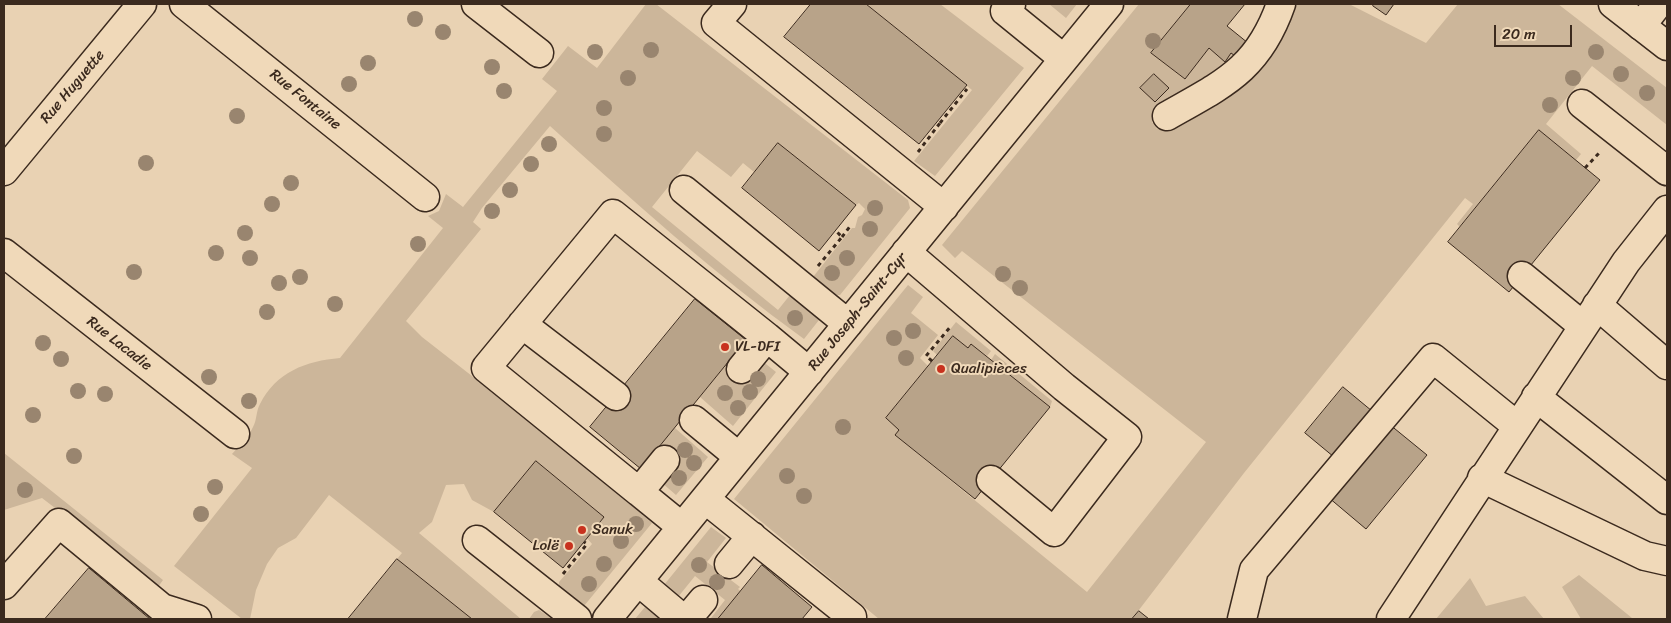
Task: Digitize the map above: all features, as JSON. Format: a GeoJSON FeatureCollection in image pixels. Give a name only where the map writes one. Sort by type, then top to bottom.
{"type":"FeatureCollection","features":[{"type":"Feature","properties":{"kind":"street","name":"Rue Huguette"},"geometry":{"type":"LineString","coordinates":[[4,171],[142,4]]}},
{"type":"Feature","properties":{"kind":"street","name":"Rue Fontaine"},"geometry":{"type":"LineString","coordinates":[[184,4],[425,197]]}},
{"type":"Feature","properties":{"kind":"street"},"geometry":{"type":"LineString","coordinates":[[476,4],[539,53]]}},
{"type":"Feature","properties":{"kind":"street"},"geometry":{"type":"LineString","coordinates":[[732,4],[716,22],[944,206]]}},
{"type":"Feature","properties":{"kind":"street","name":"Rue Joseph-Saint-Cyr"},"geometry":{"type":"LineString","coordinates":[[607,619],[1109,4]]}},
{"type":"Feature","properties":{"kind":"street"},"geometry":{"type":"LineString","coordinates":[[1167,116],[1228,82],[1247,65],[1260,49],[1281,4]]}},
{"type":"Feature","properties":{"kind":"street"},"geometry":{"type":"LineString","coordinates":[[1613,4],[1667,46]]}},
{"type":"Feature","properties":{"kind":"street"},"geometry":{"type":"LineString","coordinates":[[1641,26],[1658,4]]}},
{"type":"Feature","properties":{"kind":"street"},"geometry":{"type":"LineString","coordinates":[[1004,6],[1064,59]]}},
{"type":"Feature","properties":{"kind":"street"},"geometry":{"type":"LineString","coordinates":[[1582,104],[1667,171]]}},
{"type":"Feature","properties":{"kind":"street"},"geometry":{"type":"LineString","coordinates":[[684,190],[848,324]]}},
{"type":"Feature","properties":{"kind":"street"},"geometry":{"type":"LineString","coordinates":[[1391,619],[1482,478],[1626,262],[1667,210]]}},
{"type":"Feature","properties":{"kind":"street"},"geometry":{"type":"LineString","coordinates":[[682,527],[486,368],[522,324],[613,214],[809,372]]}},
{"type":"Feature","properties":{"kind":"street"},"geometry":{"type":"LineString","coordinates":[[906,252],[1064,387],[1127,437],[1054,532],[991,480]]}},
{"type":"Feature","properties":{"kind":"street","name":"Rue Lacadie"},"geometry":{"type":"LineString","coordinates":[[4,253],[235,434]]}},
{"type":"Feature","properties":{"kind":"street"},"geometry":{"type":"LineString","coordinates":[[1522,276],[1667,365]]}},
{"type":"Feature","properties":{"kind":"street"},"geometry":{"type":"LineString","coordinates":[[522,324],[616,396]]}},
{"type":"Feature","properties":{"kind":"street"},"geometry":{"type":"LineString","coordinates":[[741,369],[767,337]]}},
{"type":"Feature","properties":{"kind":"street"},"geometry":{"type":"LineString","coordinates":[[1242,619],[1254,570],[1433,358],[1517,426]]}},
{"type":"Feature","properties":{"kind":"street"},"geometry":{"type":"LineString","coordinates":[[1536,397],[1667,500]]}},
{"type":"Feature","properties":{"kind":"street"},"geometry":{"type":"LineString","coordinates":[[694,420],[739,457]]}},
{"type":"Feature","properties":{"kind":"street"},"geometry":{"type":"LineString","coordinates":[[639,492],[665,460]]}},
{"type":"Feature","properties":{"kind":"street"},"geometry":{"type":"LineString","coordinates":[[1482,478],[1645,556],[1667,561]]}},
{"type":"Feature","properties":{"kind":"street"},"geometry":{"type":"LineString","coordinates":[[705,499],[852,617],[850,619]]}},
{"type":"Feature","properties":{"kind":"street"},"geometry":{"type":"LineString","coordinates":[[4,585],[59,523],[169,614],[197,619]]}},
{"type":"Feature","properties":{"kind":"street"},"geometry":{"type":"LineString","coordinates":[[729,564],[752,536]]}},
{"type":"Feature","properties":{"kind":"street"},"geometry":{"type":"LineString","coordinates":[[477,540],[577,619]]}},
{"type":"Feature","properties":{"kind":"street"},"geometry":{"type":"LineString","coordinates":[[638,581],[683,619]]}},
{"type":"Feature","properties":{"kind":"path"},"geometry":{"type":"LineString","coordinates":[[919,151],[939,122],[967,89]]}},
{"type":"Feature","properties":{"kind":"path"},"geometry":{"type":"LineString","coordinates":[[1586,168],[1589,164]]}},
{"type":"Feature","properties":{"kind":"path"},"geometry":{"type":"LineString","coordinates":[[817,267],[851,225]]}},
{"type":"Feature","properties":{"kind":"path"},"geometry":{"type":"LineString","coordinates":[[836,230],[842,236]]}},
{"type":"Feature","properties":{"kind":"path"},"geometry":{"type":"LineString","coordinates":[[932,361],[926,356],[955,322]]}},
{"type":"Feature","properties":{"kind":"path"},"geometry":{"type":"LineString","coordinates":[[563,574],[587,544],[584,542]]}},
{"type":"Feature","properties":{"kind":"shaded area"},"geometry":{"type":"Polygon","coordinates":[[[646,4],[656,4],[908,200],[910,208],[840,295],[835,295],[813,277],[852,228],[855,228],[858,217],[862,215],[865,209],[859,203],[856,205],[778,143],[754,172],[743,163],[731,177],[697,151],[652,207],[778,310],[790,295],[818,316],[819,320],[804,339],[706,263],[550,126],[482,208],[473,222],[481,229],[406,321],[422,337],[554,440],[652,523],[584,606],[559,587],[559,582],[592,544],[587,538],[604,517],[536,461],[494,512],[472,500],[464,484],[446,485],[432,522],[419,533],[521,619],[472,619],[397,559],[402,553],[329,495],[296,538],[278,548],[267,564],[256,590],[250,619],[242,619],[174,566],[252,468],[232,454],[251,430],[259,407],[267,393],[283,376],[293,370],[315,362],[340,358],[443,228],[428,216],[439,211],[446,194],[463,207],[557,91],[542,79],[568,46],[597,68],[646,4]]]}},
{"type":"Feature","properties":{"kind":"shaded area"},"geometry":{"type":"Polygon","coordinates":[[[871,4],[940,4],[1024,68],[935,176],[914,161],[972,90],[869,6],[871,4]]]}},
{"type":"Feature","properties":{"kind":"shaded area"},"geometry":{"type":"Polygon","coordinates":[[[1049,4],[1077,4],[1066,18],[1049,4]]]}},
{"type":"Feature","properties":{"kind":"shaded area"},"geometry":{"type":"Polygon","coordinates":[[[1139,4],[1191,4],[1151,53],[1184,79],[1209,48],[1225,61],[1231,53],[1238,58],[1245,47],[1246,57],[1229,71],[1172,97],[1154,110],[1152,122],[1157,129],[1190,115],[1234,85],[1269,46],[1297,4],[1349,4],[1426,43],[1458,4],[1558,4],[1667,88],[1667,125],[1592,66],[1546,124],[1581,154],[1576,160],[1539,130],[1460,227],[1457,224],[1473,204],[1465,198],[1244,473],[1132,619],[879,619],[734,499],[908,285],[923,297],[911,313],[938,335],[920,358],[928,366],[886,418],[899,430],[895,435],[1087,592],[1206,442],[962,251],[955,258],[942,245],[1139,4]],[[1154,74],[1141,88],[1155,102],[1169,88],[1154,74]]]}},
{"type":"Feature","properties":{"kind":"shaded area"},"geometry":{"type":"Polygon","coordinates":[[[956,322],[991,351],[987,356],[971,344],[968,348],[953,336],[937,355],[933,351],[956,322]]]}},
{"type":"Feature","properties":{"kind":"shaded area"},"geometry":{"type":"Polygon","coordinates":[[[995,354],[1052,401],[1050,407],[991,360],[995,354]]]}},
{"type":"Feature","properties":{"kind":"shaded area"},"geometry":{"type":"Polygon","coordinates":[[[761,360],[776,372],[733,426],[700,397],[724,367],[742,383],[761,360]]]}},
{"type":"Feature","properties":{"kind":"shaded area"},"geometry":{"type":"Polygon","coordinates":[[[675,428],[708,457],[676,495],[661,482],[679,459],[661,444],[675,428]]]}},
{"type":"Feature","properties":{"kind":"shaded area"},"geometry":{"type":"Polygon","coordinates":[[[4,453],[163,580],[158,587],[42,498],[4,510],[4,453]]]}},
{"type":"Feature","properties":{"kind":"shaded area"},"geometry":{"type":"Polygon","coordinates":[[[711,527],[726,538],[707,562],[740,587],[738,589],[741,591],[718,619],[711,618],[725,600],[695,576],[678,597],[664,585],[711,527]]]}},
{"type":"Feature","properties":{"kind":"shaded area"},"geometry":{"type":"Polygon","coordinates":[[[1579,575],[1633,619],[1581,619],[1562,587],[1579,575]]]}},
{"type":"Feature","properties":{"kind":"shaded area"},"geometry":{"type":"Polygon","coordinates":[[[1470,578],[1486,606],[1525,596],[1544,619],[1436,619],[1470,578]]]}},
{"type":"Feature","properties":{"kind":"shaded area"},"geometry":{"type":"Polygon","coordinates":[[[645,607],[659,619],[635,619],[645,607]]]}},
{"type":"Feature","properties":{"kind":"shaded area"},"geometry":{"type":"Polygon","coordinates":[[[539,610],[552,619],[529,619],[534,612],[539,610]]]}},
{"type":"Feature","properties":{"kind":"building"},"geometry":{"type":"Polygon","coordinates":[[[811,4],[866,4],[967,85],[919,144],[784,37],[811,4]]]}},
{"type":"Feature","properties":{"kind":"building"},"geometry":{"type":"Polygon","coordinates":[[[1191,4],[1245,4],[1227,26],[1248,43],[1238,58],[1231,53],[1225,62],[1209,48],[1185,79],[1151,53],[1191,4]]]}},
{"type":"Feature","properties":{"kind":"building"},"geometry":{"type":"Polygon","coordinates":[[[1374,4],[1394,4],[1386,15],[1373,6],[1374,4]]]}},
{"type":"Feature","properties":{"kind":"building"},"geometry":{"type":"Polygon","coordinates":[[[1154,74],[1169,88],[1155,102],[1140,88],[1154,74]]]}},
{"type":"Feature","properties":{"kind":"building"},"geometry":{"type":"Polygon","coordinates":[[[1539,130],[1600,180],[1509,292],[1448,242],[1539,130]]]}},
{"type":"Feature","properties":{"kind":"building"},"geometry":{"type":"Polygon","coordinates":[[[778,143],[856,205],[819,251],[742,188],[778,143]]]}},
{"type":"Feature","properties":{"kind":"building"},"geometry":{"type":"Polygon","coordinates":[[[695,299],[746,340],[641,469],[590,427],[695,299]]]}},
{"type":"Feature","properties":{"kind":"building"},"geometry":{"type":"Polygon","coordinates":[[[953,336],[968,348],[971,344],[1050,407],[975,499],[895,435],[899,430],[886,418],[953,336]]]}},
{"type":"Feature","properties":{"kind":"building"},"geometry":{"type":"Polygon","coordinates":[[[1343,387],[1372,411],[1334,457],[1305,433],[1343,387]]]}},
{"type":"Feature","properties":{"kind":"building"},"geometry":{"type":"Polygon","coordinates":[[[1389,424],[1427,455],[1366,529],[1328,497],[1389,424]]]}},
{"type":"Feature","properties":{"kind":"building"},"geometry":{"type":"Polygon","coordinates":[[[536,461],[604,517],[563,568],[494,512],[536,461]]]}},
{"type":"Feature","properties":{"kind":"building"},"geometry":{"type":"Polygon","coordinates":[[[397,559],[472,619],[348,619],[397,559]]]}},
{"type":"Feature","properties":{"kind":"building"},"geometry":{"type":"Polygon","coordinates":[[[762,565],[812,607],[802,619],[718,619],[762,565]]]}},
{"type":"Feature","properties":{"kind":"building"},"geometry":{"type":"Polygon","coordinates":[[[89,568],[150,619],[45,619],[89,568]]]}},
{"type":"Feature","properties":{"kind":"building"},"geometry":{"type":"Polygon","coordinates":[[[1139,611],[1149,619],[1132,619],[1139,611]]]}},
{"type":"Feature","properties":{"kind":"place","name":"VL-DFI"},"geometry":{"type":"Point","coordinates":[725,347]}},
{"type":"Feature","properties":{"kind":"place","name":"Qualipièces"},"geometry":{"type":"Point","coordinates":[941,369]}},
{"type":"Feature","properties":{"kind":"place","name":"Sanuk"},"geometry":{"type":"Point","coordinates":[582,530]}},
{"type":"Feature","properties":{"kind":"place","name":"Lolë"},"geometry":{"type":"Point","coordinates":[569,546]}}]}
